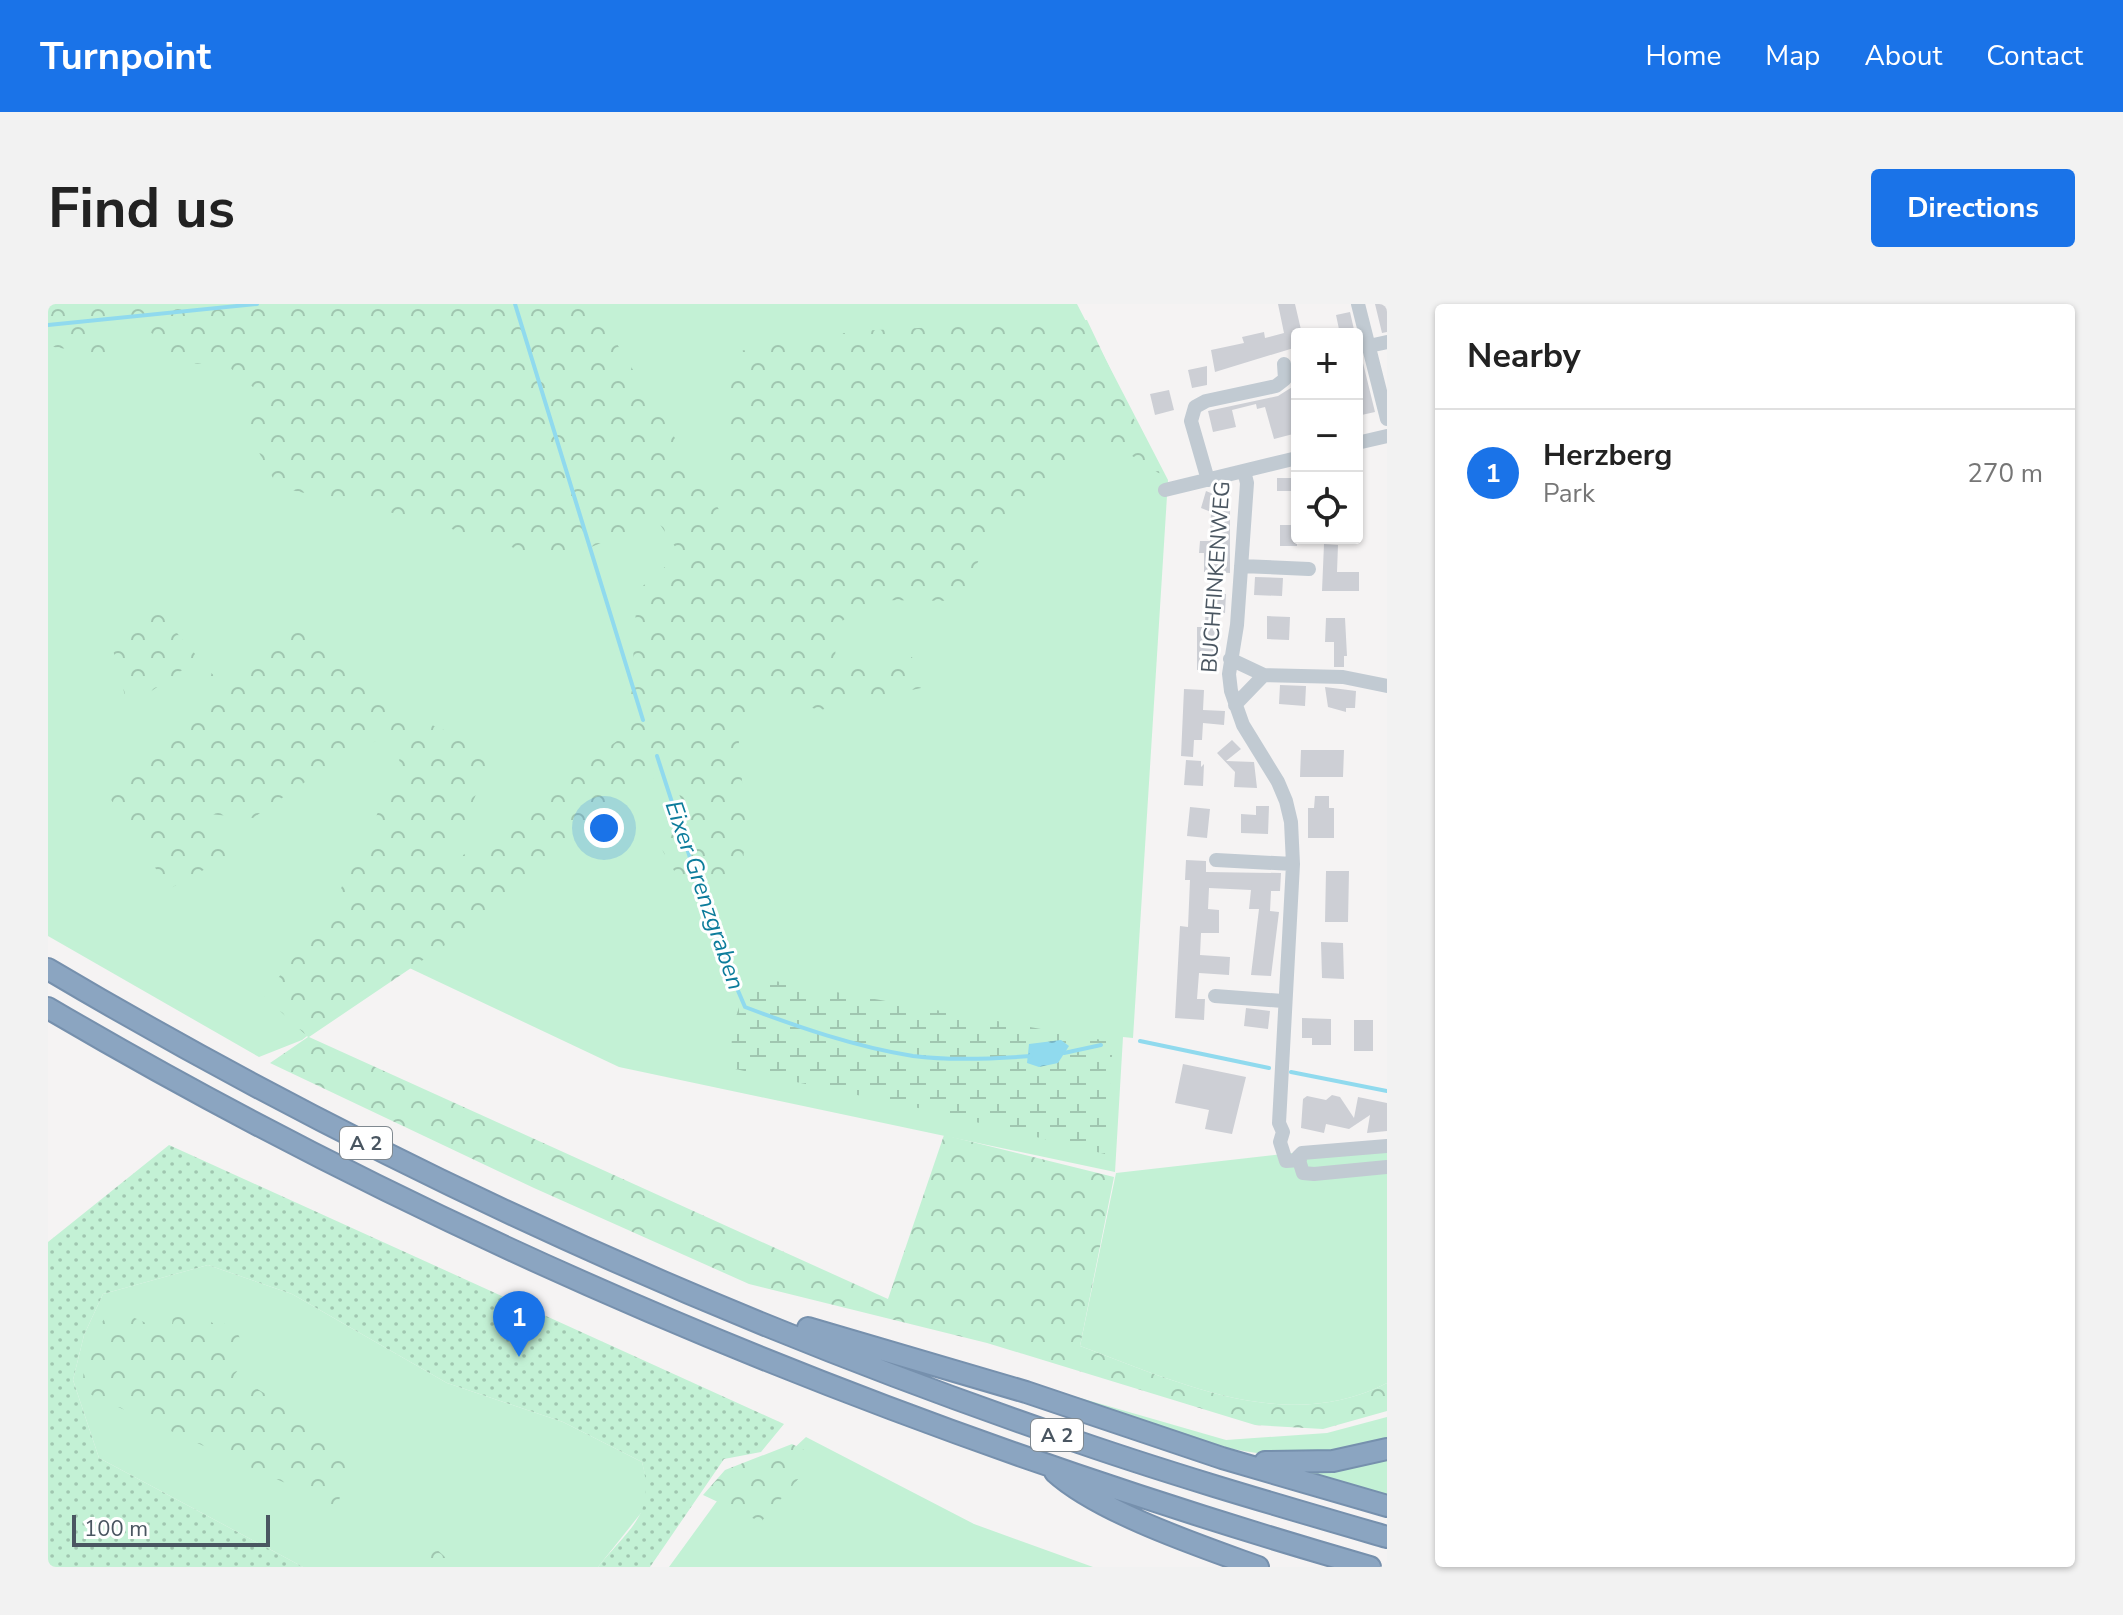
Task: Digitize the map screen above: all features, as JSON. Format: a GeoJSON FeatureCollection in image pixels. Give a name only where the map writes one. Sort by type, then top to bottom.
{"type":"FeatureCollection","features":[{"type":"Feature","properties":{"kind":"highway","name":"A 2"},"geometry":{"type":"LineString","coordinates":[[48,969],[253,1085],[384,1152],[637,1271],[734,1312],[1059,1436],[1387,1537]]}},
{"type":"Feature","properties":{"kind":"highway","name":"A 2"},"geometry":{"type":"LineString","coordinates":[[48,1008],[223,1107],[465,1230],[624,1302],[805,1378],[1049,1467],[1233,1528],[1370,1567]]}},
{"type":"Feature","properties":{"kind":"highway"},"geometry":{"type":"LineString","coordinates":[[734,1312],[804,1327],[1026,1392],[1222,1458],[1387,1506]]}},
{"type":"Feature","properties":{"kind":"highway"},"geometry":{"type":"LineString","coordinates":[[1222,1458],[1279,1464],[1364,1457],[1387,1449]]}},
{"type":"Feature","properties":{"kind":"highway"},"geometry":{"type":"LineString","coordinates":[[1049,1467],[1076,1492],[1258,1567]]}},
{"type":"Feature","properties":{"kind":"street"},"geometry":{"type":"LineString","coordinates":[[1358,304],[1387,419]]}},
{"type":"Feature","properties":{"kind":"street"},"geometry":{"type":"LineString","coordinates":[[1369,346],[1387,342]]}},
{"type":"Feature","properties":{"kind":"street"},"geometry":{"type":"LineString","coordinates":[[1208,480],[1191,421],[1195,407],[1206,401],[1276,386],[1285,379],[1284,364]]}},
{"type":"Feature","properties":{"kind":"street"},"geometry":{"type":"LineString","coordinates":[[1363,442],[1387,436]]}},
{"type":"Feature","properties":{"kind":"street"},"geometry":{"type":"LineString","coordinates":[[1165,490],[1291,459]]}},
{"type":"Feature","properties":{"kind":"street","name":"BUCHFINKENWEG"},"geometry":{"type":"LineString","coordinates":[[1244,471],[1241,566],[1230,659],[1235,705],[1282,791],[1291,822],[1293,864],[1279,1115],[1283,1132],[1280,1142],[1286,1161],[1301,1156]]}},
{"type":"Feature","properties":{"kind":"street"},"geometry":{"type":"LineString","coordinates":[[1241,566],[1309,569]]}},
{"type":"Feature","properties":{"kind":"street"},"geometry":{"type":"LineString","coordinates":[[1230,659],[1264,675],[1343,677],[1387,686]]}},
{"type":"Feature","properties":{"kind":"street"},"geometry":{"type":"LineString","coordinates":[[1235,705],[1264,675]]}},
{"type":"Feature","properties":{"kind":"street"},"geometry":{"type":"LineString","coordinates":[[1216,860],[1293,864]]}},
{"type":"Feature","properties":{"kind":"street"},"geometry":{"type":"LineString","coordinates":[[1215,996],[1283,1001]]}},
{"type":"Feature","properties":{"kind":"street"},"geometry":{"type":"LineString","coordinates":[[1387,1146],[1301,1156],[1303,1173],[1387,1167]]}},
{"type":"Feature","properties":{"kind":"green space"},"geometry":{"type":"Polygon","coordinates":[[[48,304],[1077,304],[1168,480],[1133,1038],[1123,1037],[1115,1172],[619,1067],[403,965],[302,1040],[259,1057],[48,936],[48,304]]]}},
{"type":"Feature","properties":{"kind":"green space"},"geometry":{"type":"Polygon","coordinates":[[[55,304],[581,304],[609,331],[731,529],[728,353],[856,331],[1087,320],[1160,474],[1106,439],[1046,478],[987,544],[958,601],[874,600],[836,625],[835,668],[912,657],[921,688],[820,710],[763,695],[737,719],[746,830],[742,872],[685,890],[660,846],[689,817],[667,767],[454,939],[309,1037],[888,1299],[944,1135],[1114,1177],[1080,1346],[1194,1387],[1232,1398],[1271,1404],[1310,1404],[1349,1398],[1387,1383],[1387,1411],[1323,1429],[1255,1425],[987,1343],[749,1284],[534,1188],[270,1063],[308,1037],[264,996],[329,913],[400,767],[396,730],[327,767],[253,818],[197,813],[229,856],[169,889],[104,789],[217,701],[191,664],[128,707],[113,650],[158,611],[221,684],[293,627],[422,721],[495,751],[443,870],[629,732],[637,591],[680,554],[657,520],[557,561],[419,519],[278,487],[241,420],[271,402],[223,362],[177,365],[155,335],[111,312],[109,356],[48,346],[48,323],[55,304]]]}},
{"type":"Feature","properties":{"kind":"green space"},"geometry":{"type":"Polygon","coordinates":[[[775,981],[1113,1042],[1105,1154],[923,1109],[735,1069],[732,1038],[736,1016],[748,986],[775,981]]]}},
{"type":"Feature","properties":{"kind":"green space"},"geometry":{"type":"Polygon","coordinates":[[[1387,1142],[1387,1383],[1349,1398],[1310,1404],[1271,1404],[1232,1398],[1194,1387],[1080,1346],[1116,1173],[1387,1142]]]}},
{"type":"Feature","properties":{"kind":"green space"},"geometry":{"type":"Polygon","coordinates":[[[169,1145],[784,1424],[761,1452],[724,1459],[650,1567],[598,1567],[630,1530],[643,1508],[646,1495],[642,1462],[563,1422],[447,1383],[292,1294],[208,1265],[103,1294],[84,1335],[73,1380],[99,1458],[303,1567],[48,1567],[48,1242],[169,1145]]]}},
{"type":"Feature","properties":{"kind":"green space"},"geometry":{"type":"Polygon","coordinates":[[[208,1265],[292,1294],[447,1383],[563,1422],[642,1462],[649,1490],[645,1508],[598,1567],[303,1567],[99,1458],[73,1380],[84,1335],[103,1294],[208,1265]]]}},
{"type":"Feature","properties":{"kind":"green space"},"geometry":{"type":"Polygon","coordinates":[[[186,1302],[219,1328],[230,1320],[250,1356],[234,1375],[297,1413],[348,1454],[338,1507],[83,1391],[84,1365],[89,1346],[112,1308],[171,1334],[174,1307],[186,1302]]]}},
{"type":"Feature","properties":{"kind":"green space"},"geometry":{"type":"Polygon","coordinates":[[[1063,1393],[1226,1440],[1327,1433],[1387,1417],[1387,1441],[1346,1452],[1305,1456],[1264,1454],[1181,1436],[1061,1398],[1063,1393]]]}},
{"type":"Feature","properties":{"kind":"green space"},"geometry":{"type":"Polygon","coordinates":[[[806,1437],[974,1524],[1093,1567],[669,1567],[728,1486],[763,1477],[806,1437]]]}},
{"type":"Feature","properties":{"kind":"green space"},"geometry":{"type":"Polygon","coordinates":[[[792,1444],[810,1453],[806,1470],[761,1522],[703,1495],[725,1470],[792,1444]]]}},
{"type":"Feature","properties":{"kind":"green space"},"geometry":{"type":"Polygon","coordinates":[[[1387,1453],[1387,1496],[1293,1472],[1387,1453]]]}},
{"type":"Feature","properties":{"kind":"green space"},"geometry":{"type":"Polygon","coordinates":[[[433,1546],[456,1567],[399,1566],[433,1546]]]}},
{"type":"Feature","properties":{"kind":"water"},"geometry":{"type":"Polygon","coordinates":[[[1061,1040],[1069,1046],[1058,1063],[1039,1067],[1027,1063],[1029,1044],[1061,1040]]]}},
{"type":"Feature","properties":{"kind":"building"},"geometry":{"type":"Polygon","coordinates":[[[1278,304],[1295,304],[1301,328],[1291,328],[1291,349],[1215,372],[1211,350],[1244,343],[1242,337],[1264,332],[1265,338],[1284,333],[1278,304]]]}},
{"type":"Feature","properties":{"kind":"building"},"geometry":{"type":"Polygon","coordinates":[[[1375,304],[1387,304],[1387,332],[1382,333],[1375,304]]]}},
{"type":"Feature","properties":{"kind":"building"},"geometry":{"type":"Polygon","coordinates":[[[1350,312],[1354,328],[1339,328],[1336,315],[1350,312]]]}},
{"type":"Feature","properties":{"kind":"building"},"geometry":{"type":"Polygon","coordinates":[[[1363,363],[1375,412],[1363,415],[1363,363]]]}},
{"type":"Feature","properties":{"kind":"building"},"geometry":{"type":"Polygon","coordinates":[[[1207,366],[1207,385],[1192,388],[1188,370],[1207,366]]]}},
{"type":"Feature","properties":{"kind":"building"},"geometry":{"type":"Polygon","coordinates":[[[1291,388],[1291,435],[1274,439],[1265,407],[1257,409],[1256,404],[1232,410],[1236,427],[1213,432],[1208,411],[1278,396],[1291,388]]]}},
{"type":"Feature","properties":{"kind":"building"},"geometry":{"type":"Polygon","coordinates":[[[1169,390],[1174,410],[1155,415],[1150,394],[1169,390]]]}},
{"type":"Feature","properties":{"kind":"building"},"geometry":{"type":"Polygon","coordinates":[[[1277,478],[1291,478],[1291,491],[1277,491],[1277,478]]]}},
{"type":"Feature","properties":{"kind":"building"},"geometry":{"type":"Polygon","coordinates":[[[1206,491],[1230,501],[1230,573],[1204,572],[1204,553],[1199,553],[1200,541],[1210,541],[1211,512],[1201,508],[1206,491]]]}},
{"type":"Feature","properties":{"kind":"building"},"geometry":{"type":"Polygon","coordinates":[[[1280,525],[1291,525],[1291,544],[1297,546],[1280,546],[1280,525]]]}},
{"type":"Feature","properties":{"kind":"building"},"geometry":{"type":"Polygon","coordinates":[[[1324,544],[1338,545],[1337,572],[1359,572],[1359,591],[1322,591],[1324,544]]]}},
{"type":"Feature","properties":{"kind":"building"},"geometry":{"type":"Polygon","coordinates":[[[1255,577],[1283,578],[1282,596],[1254,595],[1255,577]]]}},
{"type":"Feature","properties":{"kind":"building"},"geometry":{"type":"Polygon","coordinates":[[[1206,593],[1226,594],[1225,613],[1215,613],[1219,670],[1197,670],[1197,627],[1205,627],[1206,593]]]}},
{"type":"Feature","properties":{"kind":"building"},"geometry":{"type":"Polygon","coordinates":[[[1267,616],[1290,617],[1289,640],[1267,639],[1267,616]]]}},
{"type":"Feature","properties":{"kind":"building"},"geometry":{"type":"Polygon","coordinates":[[[1326,618],[1345,618],[1347,656],[1344,656],[1344,667],[1334,667],[1334,642],[1325,642],[1326,618]]]}},
{"type":"Feature","properties":{"kind":"building"},"geometry":{"type":"Polygon","coordinates":[[[1280,685],[1306,686],[1305,706],[1279,704],[1280,685]]]}},
{"type":"Feature","properties":{"kind":"building"},"geometry":{"type":"Polygon","coordinates":[[[1325,687],[1356,691],[1355,708],[1346,708],[1346,712],[1328,707],[1325,687]]]}},
{"type":"Feature","properties":{"kind":"building"},"geometry":{"type":"Polygon","coordinates":[[[1184,689],[1204,690],[1203,710],[1225,711],[1224,725],[1203,723],[1202,740],[1194,740],[1193,757],[1181,756],[1184,689]]]}},
{"type":"Feature","properties":{"kind":"building"},"geometry":{"type":"Polygon","coordinates":[[[1232,740],[1241,749],[1226,761],[1254,762],[1257,788],[1234,787],[1235,772],[1217,753],[1232,740]]]}},
{"type":"Feature","properties":{"kind":"building"},"geometry":{"type":"Polygon","coordinates":[[[1301,750],[1344,750],[1343,777],[1300,777],[1301,750]]]}},
{"type":"Feature","properties":{"kind":"building"},"geometry":{"type":"Polygon","coordinates":[[[1186,760],[1201,761],[1201,767],[1204,764],[1203,786],[1184,785],[1186,760]]]}},
{"type":"Feature","properties":{"kind":"building"},"geometry":{"type":"Polygon","coordinates":[[[1315,796],[1329,796],[1329,808],[1334,808],[1334,838],[1308,838],[1308,808],[1314,808],[1315,796]]]}},
{"type":"Feature","properties":{"kind":"building"},"geometry":{"type":"Polygon","coordinates":[[[1256,806],[1269,806],[1268,834],[1241,833],[1241,814],[1256,815],[1256,806]]]}},
{"type":"Feature","properties":{"kind":"building"},"geometry":{"type":"Polygon","coordinates":[[[1190,807],[1210,809],[1207,838],[1187,836],[1190,807]]]}},
{"type":"Feature","properties":{"kind":"building"},"geometry":{"type":"Polygon","coordinates":[[[1186,860],[1206,861],[1206,872],[1281,873],[1280,891],[1271,891],[1270,911],[1279,912],[1271,976],[1251,975],[1259,909],[1249,909],[1251,890],[1209,888],[1208,909],[1219,910],[1219,933],[1201,933],[1200,955],[1230,957],[1229,975],[1199,973],[1197,999],[1205,999],[1204,1020],[1175,1018],[1180,926],[1188,927],[1190,880],[1185,880],[1186,860]]]}},
{"type":"Feature","properties":{"kind":"building"},"geometry":{"type":"Polygon","coordinates":[[[1326,871],[1349,871],[1348,922],[1325,922],[1326,871]]]}},
{"type":"Feature","properties":{"kind":"building"},"geometry":{"type":"Polygon","coordinates":[[[1321,942],[1343,943],[1344,979],[1322,978],[1321,942]]]}},
{"type":"Feature","properties":{"kind":"building"},"geometry":{"type":"Polygon","coordinates":[[[1246,1008],[1270,1011],[1268,1029],[1244,1026],[1246,1008]]]}},
{"type":"Feature","properties":{"kind":"building"},"geometry":{"type":"Polygon","coordinates":[[[1302,1018],[1331,1019],[1331,1045],[1312,1045],[1312,1038],[1302,1038],[1302,1018]]]}},
{"type":"Feature","properties":{"kind":"building"},"geometry":{"type":"Polygon","coordinates":[[[1354,1020],[1373,1020],[1373,1051],[1354,1051],[1354,1020]]]}},
{"type":"Feature","properties":{"kind":"building"},"geometry":{"type":"Polygon","coordinates":[[[1183,1064],[1246,1077],[1232,1134],[1205,1129],[1209,1110],[1175,1103],[1183,1064]]]}},
{"type":"Feature","properties":{"kind":"building"},"geometry":{"type":"Polygon","coordinates":[[[1332,1095],[1340,1097],[1354,1118],[1358,1097],[1387,1103],[1387,1131],[1367,1133],[1370,1115],[1349,1129],[1326,1124],[1324,1133],[1301,1128],[1303,1099],[1307,1096],[1326,1100],[1332,1095]]]}},
{"type":"Feature","properties":{"kind":"waterway","name":"Eixer Grenzgraben"},"geometry":{"type":"LineString","coordinates":[[48,325],[257,304]]}},
{"type":"Feature","properties":{"kind":"waterway","name":"Eixer Grenzgraben"},"geometry":{"type":"LineString","coordinates":[[515,304],[643,720]]}},
{"type":"Feature","properties":{"kind":"waterway","name":"Eixer Grenzgraben"},"geometry":{"type":"LineString","coordinates":[[657,756],[718,944],[745,1007],[828,1036],[913,1056],[942,1059],[1031,1056]]}},
{"type":"Feature","properties":{"kind":"waterway","name":"Eixer Grenzgraben"},"geometry":{"type":"LineString","coordinates":[[1140,1041],[1269,1068]]}},
{"type":"Feature","properties":{"kind":"waterway","name":"Eixer Grenzgraben"},"geometry":{"type":"LineString","coordinates":[[1064,1053],[1101,1045]]}},
{"type":"Feature","properties":{"kind":"waterway","name":"Eixer Grenzgraben"},"geometry":{"type":"LineString","coordinates":[[1291,1072],[1387,1091]]}},
{"type":"Feature","properties":{"kind":"place","name":"Herzberg"},"geometry":{"type":"Point","coordinates":[519,1357]}}]}
